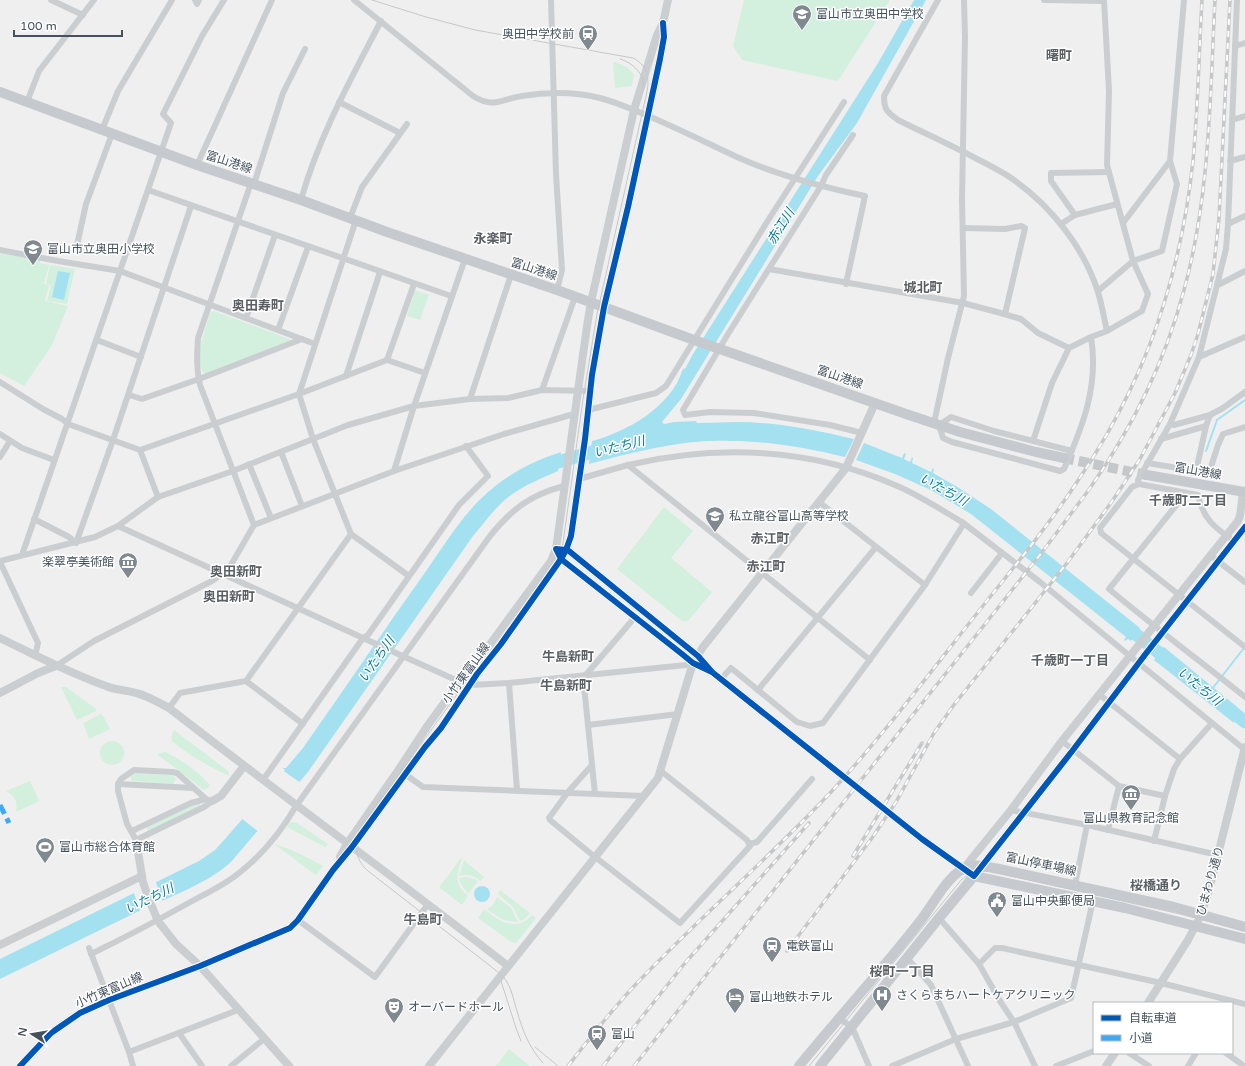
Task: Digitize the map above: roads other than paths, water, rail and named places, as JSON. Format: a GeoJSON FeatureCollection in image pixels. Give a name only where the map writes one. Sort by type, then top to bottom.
{"type":"FeatureCollection","features":[{"type":"Feature","properties":{"kind":"main road","name":"富山港線"},"geometry":{"type":"LineString","coordinates":[[0,92],[197,165],[301,200],[591,302],[696,341],[936,424],[1036,452],[1064,458]]}},
{"type":"Feature","properties":{"kind":"main road","name":"富山港線"},"geometry":{"type":"LineString","coordinates":[[1148,475],[1244,492]]}},
{"type":"Feature","properties":{"kind":"main road","name":"富山停車場線"},"geometry":{"type":"LineString","coordinates":[[964,868],[983,866],[1074,885],[1174,907],[1245,927]]}},
{"type":"Feature","properties":{"kind":"main road"},"geometry":{"type":"LineString","coordinates":[[799,1066],[840,1019],[921,920],[948,883],[964,868]]}},
{"type":"Feature","properties":{"kind":"main road"},"geometry":{"type":"LineString","coordinates":[[820,1066],[974,876],[1197,926],[1245,939]]}},
{"type":"Feature","properties":{"kind":"street"},"geometry":{"type":"LineString","coordinates":[[51,0],[83,14]]}},
{"type":"Feature","properties":{"kind":"street"},"geometry":{"type":"LineString","coordinates":[[27,102],[39,71],[94,0]]}},
{"type":"Feature","properties":{"kind":"street"},"geometry":{"type":"LineString","coordinates":[[102,130],[118,91],[172,0]]}},
{"type":"Feature","properties":{"kind":"street"},"geometry":{"type":"LineString","coordinates":[[196,0],[197,4],[199,0]]}},
{"type":"Feature","properties":{"kind":"street"},"geometry":{"type":"LineString","coordinates":[[22,555],[171,124],[164,114],[202,36],[224,0]]}},
{"type":"Feature","properties":{"kind":"street"},"geometry":{"type":"LineString","coordinates":[[197,165],[250,45],[272,0]]}},
{"type":"Feature","properties":{"kind":"street"},"geometry":{"type":"LineString","coordinates":[[354,0],[467,92],[481,101],[492,103],[521,96],[554,94],[585,95],[602,98],[634,110],[738,158],[819,186],[865,196],[846,284]]}},
{"type":"Feature","properties":{"kind":"street"},"geometry":{"type":"LineString","coordinates":[[551,0],[556,174],[562,270],[557,290]]}},
{"type":"Feature","properties":{"kind":"street"},"geometry":{"type":"LineString","coordinates":[[663,23],[668,0]]}},
{"type":"Feature","properties":{"kind":"street"},"geometry":{"type":"LineString","coordinates":[[938,0],[884,96],[884,106],[890,114],[898,120],[963,152],[1014,180],[1041,203],[1070,236],[1087,266],[1098,291],[1107,331]]}},
{"type":"Feature","properties":{"kind":"street"},"geometry":{"type":"LineString","coordinates":[[964,0],[962,199],[964,296],[948,358],[936,424],[943,438],[952,442],[1060,470],[1064,469],[1087,413],[1093,362],[1091,337]]}},
{"type":"Feature","properties":{"kind":"street"},"geometry":{"type":"LineString","coordinates":[[1033,441],[1052,383],[1069,348],[1107,331],[1142,311],[1148,294],[1133,261],[1107,166],[1110,91],[1104,0],[1044,0]]}},
{"type":"Feature","properties":{"kind":"street"},"geometry":{"type":"LineString","coordinates":[[1098,291],[1133,261],[1162,251],[1177,184],[1170,161],[1184,0]]}},
{"type":"Feature","properties":{"kind":"street"},"geometry":{"type":"LineString","coordinates":[[1138,484],[1138,480],[1146,463],[1170,424],[1199,357],[1226,249],[1237,0]]}},
{"type":"Feature","properties":{"kind":"street"},"geometry":{"type":"LineString","coordinates":[[301,200],[309,173],[329,121],[380,21]]}},
{"type":"Feature","properties":{"kind":"street","name":"小竹東富山線"},"geometry":{"type":"LineString","coordinates":[[402,772],[428,725],[551,561],[556,549],[565,476],[591,302],[634,110],[657,35],[663,23]]}},
{"type":"Feature","properties":{"kind":"street","name":"小竹東富山線"},"geometry":{"type":"LineString","coordinates":[[20,1066],[51,1033],[80,1013],[109,1000],[200,966],[290,928],[298,920],[402,772],[441,728],[477,674],[501,644],[561,559],[571,536],[585,439],[590,391],[604,307],[664,37],[663,23]]}},
{"type":"Feature","properties":{"kind":"street"},"geometry":{"type":"LineString","coordinates":[[1235,46],[1245,43]]}},
{"type":"Feature","properties":{"kind":"street"},"geometry":{"type":"LineString","coordinates":[[254,525],[199,379],[196,357],[198,338],[283,93],[305,49]]}},
{"type":"Feature","properties":{"kind":"street"},"geometry":{"type":"LineString","coordinates":[[339,102],[400,133]]}},
{"type":"Feature","properties":{"kind":"street"},"geometry":{"type":"LineString","coordinates":[[588,410],[656,393],[666,386],[696,341],[767,222],[798,179],[844,102]]}},
{"type":"Feature","properties":{"kind":"street"},"geometry":{"type":"LineString","coordinates":[[1232,120],[1245,116]]}},
{"type":"Feature","properties":{"kind":"street"},"geometry":{"type":"LineString","coordinates":[[407,124],[362,187],[343,259],[299,394],[313,439],[351,534],[409,576]]}},
{"type":"Feature","properties":{"kind":"street"},"geometry":{"type":"LineString","coordinates":[[77,246],[86,204],[112,134]]}},
{"type":"Feature","properties":{"kind":"street"},"geometry":{"type":"LineString","coordinates":[[854,135],[819,186],[769,269],[718,348],[682,410],[685,415],[710,412],[754,412],[823,424],[861,435]]}},
{"type":"Feature","properties":{"kind":"street"},"geometry":{"type":"LineString","coordinates":[[1230,161],[1245,157]]}},
{"type":"Feature","properties":{"kind":"street"},"geometry":{"type":"LineString","coordinates":[[1122,223],[1170,161]]}},
{"type":"Feature","properties":{"kind":"street"},"geometry":{"type":"LineString","coordinates":[[1075,215],[1051,181],[1051,173],[1109,172]]}},
{"type":"Feature","properties":{"kind":"street"},"geometry":{"type":"LineString","coordinates":[[148,190],[451,296]]}},
{"type":"Feature","properties":{"kind":"street"},"geometry":{"type":"LineString","coordinates":[[1061,224],[1075,215],[1117,204]]}},
{"type":"Feature","properties":{"kind":"street"},"geometry":{"type":"LineString","coordinates":[[76,543],[142,357],[191,206]]}},
{"type":"Feature","properties":{"kind":"street"},"geometry":{"type":"LineString","coordinates":[[1228,224],[1245,216]]}},
{"type":"Feature","properties":{"kind":"street"},"geometry":{"type":"LineString","coordinates":[[963,228],[1005,229],[1021,226],[1025,228],[1005,314]]}},
{"type":"Feature","properties":{"kind":"street"},"geometry":{"type":"LineString","coordinates":[[246,318],[275,235]]}},
{"type":"Feature","properties":{"kind":"street"},"geometry":{"type":"LineString","coordinates":[[278,330],[308,247]]}},
{"type":"Feature","properties":{"kind":"street"},"geometry":{"type":"LineString","coordinates":[[0,250],[120,271],[316,344]]}},
{"type":"Feature","properties":{"kind":"street"},"geometry":{"type":"LineString","coordinates":[[394,471],[451,296],[466,259]]}},
{"type":"Feature","properties":{"kind":"street"},"geometry":{"type":"LineString","coordinates":[[769,269],[963,304],[1005,314],[1021,319],[1038,333],[1069,348]]}},
{"type":"Feature","properties":{"kind":"street"},"geometry":{"type":"LineString","coordinates":[[1218,285],[1245,271]]}},
{"type":"Feature","properties":{"kind":"street"},"geometry":{"type":"LineString","coordinates":[[346,376],[380,272]]}},
{"type":"Feature","properties":{"kind":"street"},"geometry":{"type":"LineString","coordinates":[[470,399],[511,275]]}},
{"type":"Feature","properties":{"kind":"street"},"geometry":{"type":"LineString","coordinates":[[388,360],[414,284]]}},
{"type":"Feature","properties":{"kind":"street"},"geometry":{"type":"LineString","coordinates":[[542,390],[574,297]]}},
{"type":"Feature","properties":{"kind":"street"},"geometry":{"type":"LineString","coordinates":[[1199,357],[1245,337]]}},
{"type":"Feature","properties":{"kind":"street"},"geometry":{"type":"LineString","coordinates":[[129,394],[142,399],[199,379],[302,339]]}},
{"type":"Feature","properties":{"kind":"street"},"geometry":{"type":"LineString","coordinates":[[97,340],[142,357]]}},
{"type":"Feature","properties":{"kind":"street"},"geometry":{"type":"LineString","coordinates":[[0,382],[68,424],[140,450],[215,424],[247,411],[299,394],[388,360],[425,373]]}},
{"type":"Feature","properties":{"kind":"street"},"geometry":{"type":"LineString","coordinates":[[36,656],[38,643],[0,561],[95,537],[118,526],[158,497],[233,471],[348,425],[414,406],[470,399],[508,398],[542,390],[590,391]]}},
{"type":"Feature","properties":{"kind":"street"},"geometry":{"type":"LineString","coordinates":[[1170,424],[1174,425],[1210,415],[1223,408],[1245,392]]}},
{"type":"Feature","properties":{"kind":"street"},"geometry":{"type":"LineString","coordinates":[[429,1066],[658,778],[695,659],[703,646],[848,465],[875,403]]}},
{"type":"Feature","properties":{"kind":"street"},"geometry":{"type":"LineString","coordinates":[[0,693],[38,673],[56,666],[94,641],[212,581],[228,570],[254,525],[394,471],[466,446],[574,414]]}},
{"type":"Feature","properties":{"kind":"street"},"geometry":{"type":"LineString","coordinates":[[1196,471],[1206,426],[1210,415]]}},
{"type":"Feature","properties":{"kind":"street"},"geometry":{"type":"LineString","coordinates":[[936,424],[951,417],[1072,451]]}},
{"type":"Feature","properties":{"kind":"street"},"geometry":{"type":"LineString","coordinates":[[1161,439],[1206,426]]}},
{"type":"Feature","properties":{"kind":"street"},"geometry":{"type":"LineString","coordinates":[[1146,463],[1210,472],[1218,444],[1223,434],[1245,427]]}},
{"type":"Feature","properties":{"kind":"street"},"geometry":{"type":"LineString","coordinates":[[0,434],[22,448],[54,460]]}},
{"type":"Feature","properties":{"kind":"street"},"geometry":{"type":"LineString","coordinates":[[0,457],[10,441]]}},
{"type":"Feature","properties":{"kind":"street"},"geometry":{"type":"LineString","coordinates":[[264,781],[364,638],[368,635],[460,505],[488,476],[466,446]]}},
{"type":"Feature","properties":{"kind":"street"},"geometry":{"type":"LineString","coordinates":[[140,450],[158,497]]}},
{"type":"Feature","properties":{"kind":"street"},"geometry":{"type":"LineString","coordinates":[[281,452],[302,506]]}},
{"type":"Feature","properties":{"kind":"street"},"geometry":{"type":"LineString","coordinates":[[580,475],[676,455],[704,453],[757,453],[796,456],[848,465],[926,500],[962,522],[1133,654],[1138,663],[1245,748]]}},
{"type":"Feature","properties":{"kind":"street"},"geometry":{"type":"LineString","coordinates":[[249,464],[271,518]]}},
{"type":"Feature","properties":{"kind":"street"},"geometry":{"type":"LineString","coordinates":[[628,465],[870,660]]}},
{"type":"Feature","properties":{"kind":"street"},"geometry":{"type":"LineString","coordinates":[[1234,542],[1207,519],[1201,507],[1198,495],[1142,486],[1138,484],[1132,487],[1100,528],[1101,533],[1243,646],[1245,637]]}},
{"type":"Feature","properties":{"kind":"street"},"geometry":{"type":"LineString","coordinates":[[133,1066],[90,951],[158,921],[239,874],[272,842],[289,818],[294,804],[401,655],[502,521],[539,493],[564,486]]}},
{"type":"Feature","properties":{"kind":"street"},"geometry":{"type":"LineString","coordinates":[[964,868],[1011,810],[1062,741],[1226,536],[1240,516],[1244,492]]}},
{"type":"Feature","properties":{"kind":"street"},"geometry":{"type":"LineString","coordinates":[[1186,493],[1109,589],[1153,628],[1245,696]]}},
{"type":"Feature","properties":{"kind":"street"},"geometry":{"type":"LineString","coordinates":[[819,502],[925,585]]}},
{"type":"Feature","properties":{"kind":"street"},"geometry":{"type":"LineString","coordinates":[[34,519],[69,537],[76,543]]}},
{"type":"Feature","properties":{"kind":"street"},"geometry":{"type":"LineString","coordinates":[[721,679],[731,668],[797,722],[810,726],[823,723],[925,585],[963,525],[962,522]]}},
{"type":"Feature","properties":{"kind":"street"},"geometry":{"type":"LineString","coordinates":[[118,526],[224,573],[371,642],[471,685],[509,683],[686,665],[695,659]]}},
{"type":"Feature","properties":{"kind":"street"},"geometry":{"type":"LineString","coordinates":[[556,549],[561,559],[635,617],[695,659],[905,825],[974,876],[1110,703],[1138,663],[1245,527]]}},
{"type":"Feature","properties":{"kind":"street"},"geometry":{"type":"LineString","coordinates":[[169,708],[180,693],[246,681],[351,534]]}},
{"type":"Feature","properties":{"kind":"street"},"geometry":{"type":"LineString","coordinates":[[758,690],[876,548]]}},
{"type":"Feature","properties":{"kind":"street"},"geometry":{"type":"LineString","coordinates":[[556,549],[566,550],[695,659]]}},
{"type":"Feature","properties":{"kind":"street"},"geometry":{"type":"LineString","coordinates":[[971,593],[1002,553]]}},
{"type":"Feature","properties":{"kind":"street"},"geometry":{"type":"LineString","coordinates":[[1210,555],[1245,582]]}},
{"type":"Feature","properties":{"kind":"street"},"geometry":{"type":"LineString","coordinates":[[596,794],[584,676],[635,617]]}},
{"type":"Feature","properties":{"kind":"street"},"geometry":{"type":"LineString","coordinates":[[0,638],[56,666],[108,687],[144,696],[169,708],[508,966]]}},
{"type":"Feature","properties":{"kind":"street"},"geometry":{"type":"LineString","coordinates":[[246,681],[303,724]]}},
{"type":"Feature","properties":{"kind":"street"},"geometry":{"type":"LineString","coordinates":[[509,683],[517,790]]}},
{"type":"Feature","properties":{"kind":"street"},"geometry":{"type":"LineString","coordinates":[[1100,695],[1180,759]]}},
{"type":"Feature","properties":{"kind":"street"},"geometry":{"type":"LineString","coordinates":[[588,725],[678,714]]}},
{"type":"Feature","properties":{"kind":"street"},"geometry":{"type":"LineString","coordinates":[[1154,841],[1165,796],[1174,769],[1180,759],[1212,723]]}},
{"type":"Feature","properties":{"kind":"street"},"geometry":{"type":"LineString","coordinates":[[1062,741],[1119,786],[1165,796]]}},
{"type":"Feature","properties":{"kind":"street","name":"ひまわり通り"},"geometry":{"type":"LineString","coordinates":[[1149,1002],[1197,926],[1218,855],[1245,748]]}},
{"type":"Feature","properties":{"kind":"street"},"geometry":{"type":"LineString","coordinates":[[592,765],[568,792],[549,818],[550,820],[680,923],[750,846],[749,844]]}},
{"type":"Feature","properties":{"kind":"street"},"geometry":{"type":"LineString","coordinates":[[132,831],[191,803],[209,800],[220,796],[244,766]]}},
{"type":"Feature","properties":{"kind":"street"},"geometry":{"type":"LineString","coordinates":[[209,800],[177,773],[172,772],[134,770],[125,775],[118,784],[118,791],[127,824],[136,840],[142,879],[153,912],[158,921],[176,944],[200,966],[289,1066]]}},
{"type":"Feature","properties":{"kind":"street"},"geometry":{"type":"LineString","coordinates":[[661,771],[747,840],[749,844]]}},
{"type":"Feature","properties":{"kind":"street"},"geometry":{"type":"LineString","coordinates":[[402,772],[423,787],[644,796]]}},
{"type":"Feature","properties":{"kind":"street"},"geometry":{"type":"LineString","coordinates":[[749,844],[757,842],[812,779]]}},
{"type":"Feature","properties":{"kind":"street"},"geometry":{"type":"LineString","coordinates":[[118,784],[193,788]]}},
{"type":"Feature","properties":{"kind":"street"},"geometry":{"type":"LineString","coordinates":[[1108,830],[1119,786]]}},
{"type":"Feature","properties":{"kind":"street"},"geometry":{"type":"LineString","coordinates":[[136,840],[204,807],[209,800]]}},
{"type":"Feature","properties":{"kind":"street"},"geometry":{"type":"LineString","coordinates":[[1011,810],[1087,825],[1218,855]]}},
{"type":"Feature","properties":{"kind":"street"},"geometry":{"type":"LineString","coordinates":[[1074,885],[1087,825]]}},
{"type":"Feature","properties":{"kind":"street"},"geometry":{"type":"LineString","coordinates":[[0,945],[142,879]]}},
{"type":"Feature","properties":{"kind":"street"},"geometry":{"type":"LineString","coordinates":[[892,1066],[956,1039],[1014,1022],[1071,998],[1093,902]]}},
{"type":"Feature","properties":{"kind":"street"},"geometry":{"type":"LineString","coordinates":[[298,920],[375,977],[428,904]]}},
{"type":"Feature","properties":{"kind":"street"},"geometry":{"type":"LineString","coordinates":[[939,918],[978,964],[1014,1022],[1035,1066]]}},
{"type":"Feature","properties":{"kind":"street"},"geometry":{"type":"LineString","coordinates":[[978,964],[995,948],[1002,948],[1161,983],[1229,1002]]}},
{"type":"Feature","properties":{"kind":"street"},"geometry":{"type":"LineString","coordinates":[[907,958],[931,986],[968,1066]]}},
{"type":"Feature","properties":{"kind":"street"},"geometry":{"type":"LineString","coordinates":[[1233,1002],[1245,1004]]}},
{"type":"Feature","properties":{"kind":"street"},"geometry":{"type":"LineString","coordinates":[[129,1052],[238,1010]]}},
{"type":"Feature","properties":{"kind":"street"},"geometry":{"type":"LineString","coordinates":[[840,1019],[852,1027],[869,1066]]}},
{"type":"Feature","properties":{"kind":"street"},"geometry":{"type":"LineString","coordinates":[[179,1034],[202,1066]]}},
{"type":"Feature","properties":{"kind":"street"},"geometry":{"type":"LineString","coordinates":[[231,1066],[264,1039]]}},
{"type":"Feature","properties":{"kind":"street"},"geometry":{"type":"LineString","coordinates":[[1056,1066],[1093,1051]]}},
{"type":"Feature","properties":{"kind":"street"},"geometry":{"type":"LineString","coordinates":[[1106,1066],[1114,1054]]}},
{"type":"Feature","properties":{"kind":"street"},"geometry":{"type":"LineString","coordinates":[[1131,1054],[1149,1066]]}},
{"type":"Feature","properties":{"kind":"street"},"geometry":{"type":"LineString","coordinates":[[1188,1066],[1195,1054]]}},
{"type":"Feature","properties":{"kind":"street"},"geometry":{"type":"LineString","coordinates":[[1227,1054],[1244,1066]]}},
{"type":"Feature","properties":{"kind":"water","name":"赤江川"},"geometry":{"type":"Polygon","coordinates":[[[914,0],[926,0],[857,123],[818,176],[681,399],[662,422],[664,424],[696,421],[697,423],[752,422],[811,430],[854,439],[845,457],[803,448],[774,444],[745,441],[712,441],[659,447],[589,464],[592,441],[605,437],[633,424],[658,407],[668,396],[682,371],[684,368],[685,369],[693,354],[878,63],[914,0]]]}},
{"type":"Feature","properties":{"kind":"water"},"geometry":{"type":"Polygon","coordinates":[[[58,271],[70,273],[64,300],[52,297],[58,271]]]}},
{"type":"Feature","properties":{"kind":"water"},"geometry":{"type":"Polygon","coordinates":[[[864,443],[902,458],[904,453],[906,454],[904,459],[910,462],[912,457],[912,463],[931,472],[933,468],[933,473],[991,509],[1140,628],[1131,641],[1128,639],[1125,641],[1124,640],[1126,637],[971,514],[931,490],[895,474],[856,460],[864,443]]]}},
{"type":"Feature","properties":{"kind":"water"},"geometry":{"type":"Polygon","coordinates":[[[561,452],[558,471],[516,491],[496,509],[473,536],[308,772],[231,862],[199,884],[137,912],[0,979],[0,959],[199,861],[215,850],[285,770],[283,768],[286,768],[303,748],[448,539],[474,506],[494,487],[517,471],[534,462],[561,452]]]}},
{"type":"Feature","properties":{"kind":"water","name":"いたち川"},"geometry":{"type":"Polygon","coordinates":[[[1164,647],[1237,707],[1234,723],[1154,660],[1164,647]]]}},
{"type":"Feature","properties":{"kind":"water"},"geometry":{"type":"Polygon","coordinates":[[[479,886],[485,886],[490,891],[488,900],[485,902],[479,902],[474,897],[474,891],[479,886]]]}},
{"type":"Feature","properties":{"kind":"waterway"},"geometry":{"type":"LineString","coordinates":[[1206,451],[1217,420],[1245,400]]}},
{"type":"Feature","properties":{"kind":"waterway","name":"いたち川"},"geometry":{"type":"LineString","coordinates":[[543,468],[606,448]]}},
{"type":"Feature","properties":{"kind":"waterway","name":"いたち川"},"geometry":{"type":"LineString","coordinates":[[1123,624],[1173,664]]}},
{"type":"Feature","properties":{"kind":"waterway"},"geometry":{"type":"LineString","coordinates":[[1212,689],[1244,648]]}},
{"type":"Feature","properties":{"kind":"waterway","name":"いたち川"},"geometry":{"type":"LineString","coordinates":[[1223,704],[1245,722]]}},
{"type":"Feature","properties":{"kind":"tunnel"},"geometry":{"type":"LineString","coordinates":[[1064,458],[1147,475]]}},
{"type":"Feature","properties":{"kind":"tram line"},"geometry":{"type":"LineString","coordinates":[[372,0],[426,17],[475,30],[633,58],[645,69],[648,79],[646,96],[597,314],[583,399],[563,543],[559,556],[498,642],[484,657],[373,810],[360,830],[356,845],[357,855],[368,871],[503,977],[510,989],[527,1039],[543,1063]]}},
{"type":"Feature","properties":{"kind":"tram line"},"geometry":{"type":"LineString","coordinates":[[620,59],[637,69],[644,82],[644,87]]}},
{"type":"Feature","properties":{"kind":"tram line"},"geometry":{"type":"LineString","coordinates":[[809,1066],[962,879],[975,872],[988,871],[998,873],[1180,914],[1245,931]]}},
{"type":"Feature","properties":{"kind":"tram line"},"geometry":{"type":"LineString","coordinates":[[501,981],[521,1041]]}},
{"type":"Feature","properties":{"kind":"tram line"},"geometry":{"type":"LineString","coordinates":[[535,1047],[558,1066]]}},
{"type":"Feature","properties":{"kind":"railway"},"geometry":{"type":"LineString","coordinates":[[568,1066],[638,982],[831,792],[873,744],[1038,537],[1093,458],[1129,393],[1149,347],[1165,300],[1179,248],[1186,214],[1193,161],[1202,0]]}},
{"type":"Feature","properties":{"kind":"railway"},"geometry":{"type":"LineString","coordinates":[[634,1066],[1043,551],[1104,468],[1132,420],[1157,369],[1167,343],[1184,290],[1193,255],[1204,183],[1210,110],[1215,0]]}},
{"type":"Feature","properties":{"kind":"railway"},"geometry":{"type":"LineString","coordinates":[[787,951],[872,838],[896,802],[934,733],[953,706],[1067,563],[1113,500],[1140,459],[1175,393],[1198,334],[1213,274],[1219,218],[1230,0]]}},
{"type":"Feature","properties":{"kind":"railway"},"geometry":{"type":"LineString","coordinates":[[853,856],[922,743]]}},
{"type":"Feature","properties":{"kind":"railway"},"geometry":{"type":"LineString","coordinates":[[603,1066],[685,963],[809,823]]}},
{"type":"Feature","properties":{"kind":"place","name":"富山市立奥田中学校"},"geometry":{"type":"Point","coordinates":[802,31]}},
{"type":"Feature","properties":{"kind":"place","name":"奥田中学校前"},"geometry":{"type":"Point","coordinates":[588,51]}},
{"type":"Feature","properties":{"kind":"place","name":"富山市立奥田小学校"},"geometry":{"type":"Point","coordinates":[33,266]}},
{"type":"Feature","properties":{"kind":"place","name":"私立龍谷富山高等学校"},"geometry":{"type":"Point","coordinates":[715,533]}},
{"type":"Feature","properties":{"kind":"place","name":"楽翠亭美術館"},"geometry":{"type":"Point","coordinates":[128,579]}},
{"type":"Feature","properties":{"kind":"place","name":"富山県教育記念館"},"geometry":{"type":"Point","coordinates":[1131,811]}},
{"type":"Feature","properties":{"kind":"place","name":"富山市総合体育館"},"geometry":{"type":"Point","coordinates":[45,864]}},
{"type":"Feature","properties":{"kind":"place","name":"富山中央郵便局"},"geometry":{"type":"Point","coordinates":[997,918]}},
{"type":"Feature","properties":{"kind":"place","name":"電鉄富山"},"geometry":{"type":"Point","coordinates":[772,963]}},
{"type":"Feature","properties":{"kind":"place","name":"さくらまちハートケアクリニック"},"geometry":{"type":"Point","coordinates":[882,1012]}},
{"type":"Feature","properties":{"kind":"place","name":"富山地鉄ホテル"},"geometry":{"type":"Point","coordinates":[735,1014]}},
{"type":"Feature","properties":{"kind":"place","name":"オーバードホール"},"geometry":{"type":"Point","coordinates":[394,1024]}},
{"type":"Feature","properties":{"kind":"place","name":"富山"},"geometry":{"type":"Point","coordinates":[597,1051]}},
{"type":"Feature","properties":{"kind":"district","name":"曙町"},"geometry":{"type":"Point","coordinates":[1059,55]}},
{"type":"Feature","properties":{"kind":"district","name":"永楽町"},"geometry":{"type":"Point","coordinates":[493,238]}},
{"type":"Feature","properties":{"kind":"district","name":"城北町"},"geometry":{"type":"Point","coordinates":[923,287]}},
{"type":"Feature","properties":{"kind":"district","name":"奥田寿町"},"geometry":{"type":"Point","coordinates":[258,305]}},
{"type":"Feature","properties":{"kind":"district","name":"千歳町二丁目"},"geometry":{"type":"Point","coordinates":[1188,500]}},
{"type":"Feature","properties":{"kind":"district","name":"赤江町"},"geometry":{"type":"Point","coordinates":[770,538]}},
{"type":"Feature","properties":{"kind":"district","name":"赤江町"},"geometry":{"type":"Point","coordinates":[766,566]}},
{"type":"Feature","properties":{"kind":"district","name":"奥田新町"},"geometry":{"type":"Point","coordinates":[236,571]}},
{"type":"Feature","properties":{"kind":"district","name":"奥田新町"},"geometry":{"type":"Point","coordinates":[229,596]}},
{"type":"Feature","properties":{"kind":"district","name":"牛島新町"},"geometry":{"type":"Point","coordinates":[568,656]}},
{"type":"Feature","properties":{"kind":"district","name":"千歳町一丁目"},"geometry":{"type":"Point","coordinates":[1070,660]}},
{"type":"Feature","properties":{"kind":"district","name":"牛島新町"},"geometry":{"type":"Point","coordinates":[566,685]}},
{"type":"Feature","properties":{"kind":"district","name":"桜橋通り"},"geometry":{"type":"Point","coordinates":[1156,885]}},
{"type":"Feature","properties":{"kind":"district","name":"牛島町"},"geometry":{"type":"Point","coordinates":[423,919]}},
{"type":"Feature","properties":{"kind":"district","name":"桜町一丁目"},"geometry":{"type":"Point","coordinates":[902,971]}}]}
